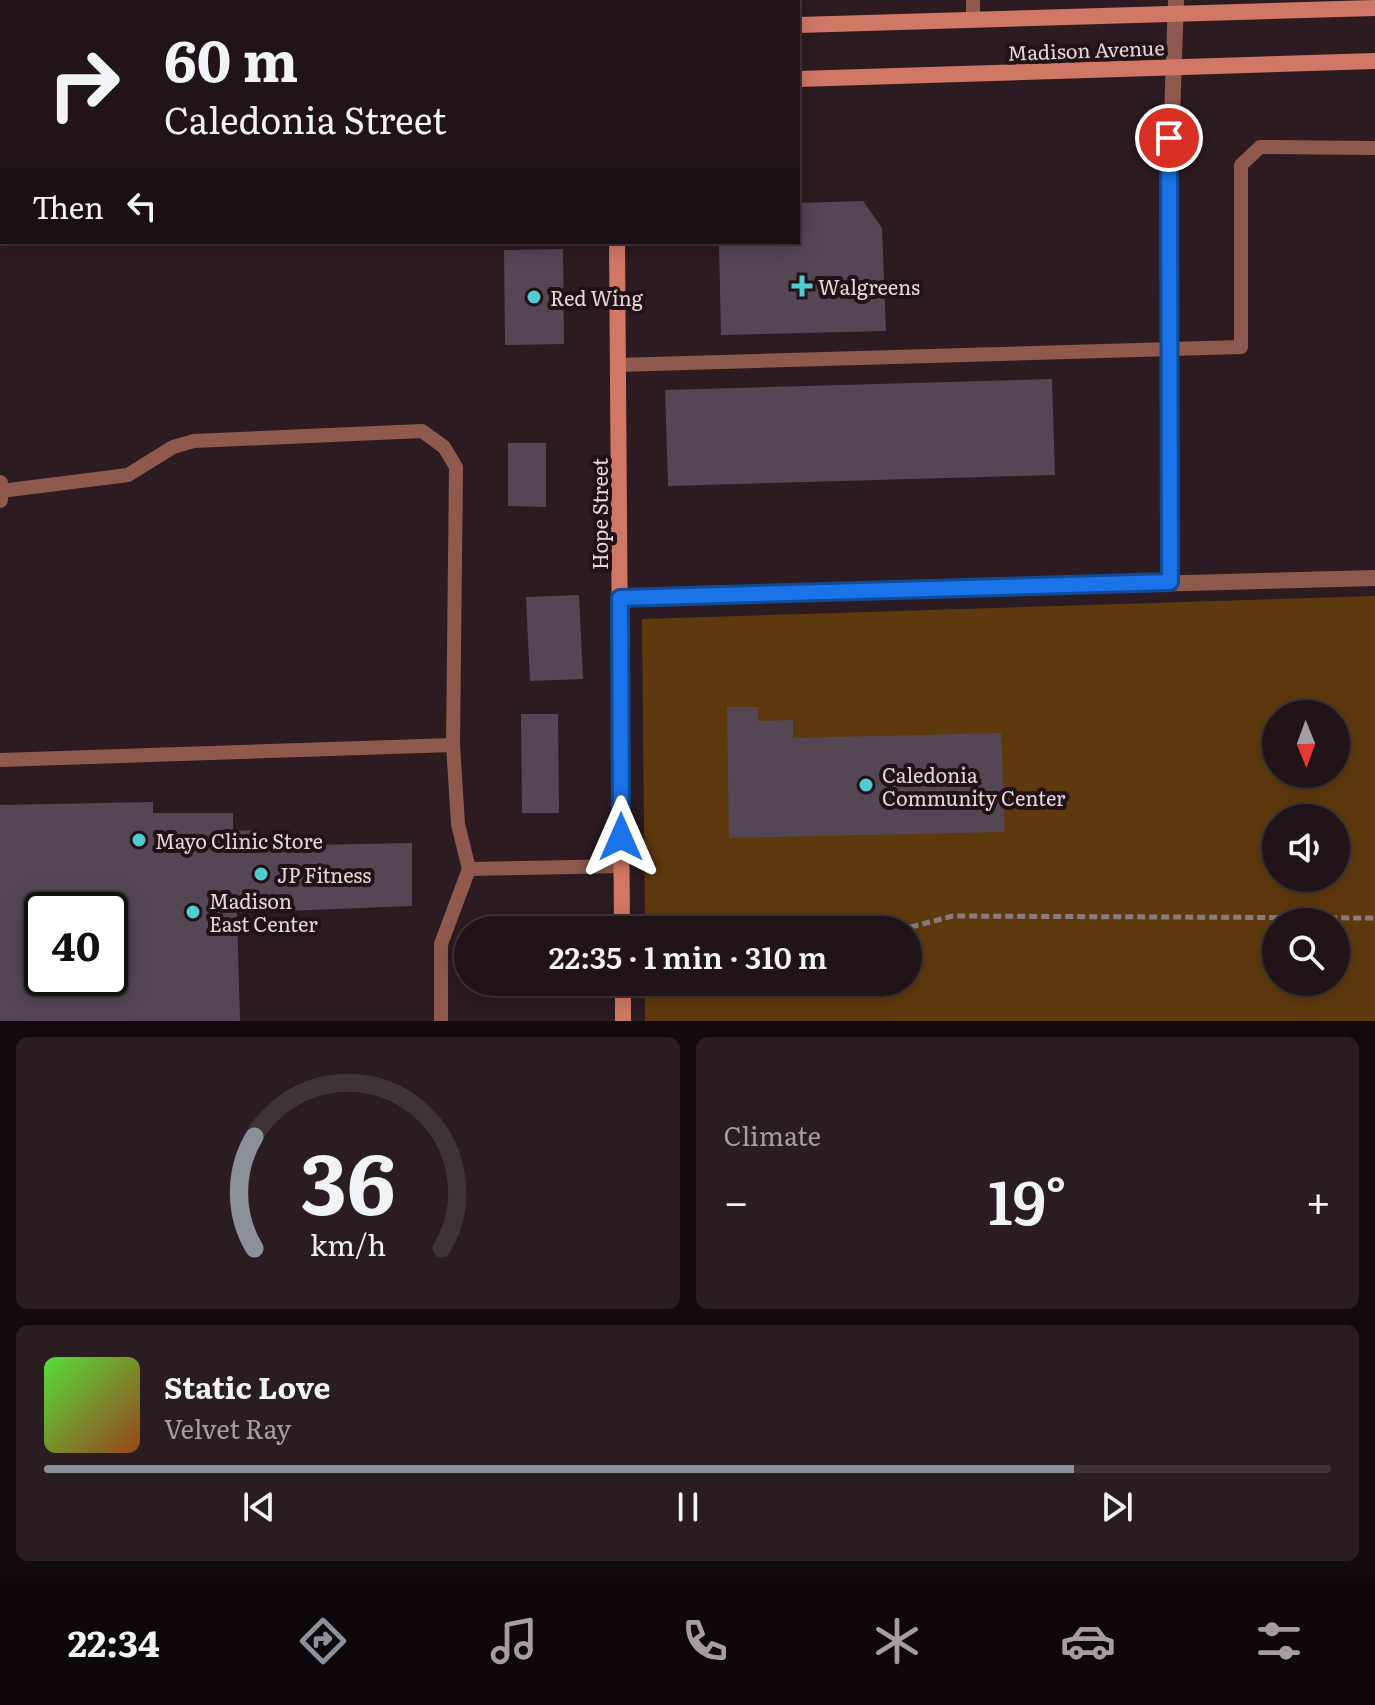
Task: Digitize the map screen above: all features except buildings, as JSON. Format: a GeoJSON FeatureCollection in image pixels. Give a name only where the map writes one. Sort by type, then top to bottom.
{"type":"FeatureCollection","features":[{"type":"Feature","properties":{"kind":"main road","name":"Madison Avenue"},"geometry":{"type":"LineString","coordinates":[[800,25],[973,19],[1176,6],[1331,4],[1375,8]]}},
{"type":"Feature","properties":{"kind":"main road","name":"Madison Avenue"},"geometry":{"type":"LineString","coordinates":[[800,79],[1375,61]]}},
{"type":"Feature","properties":{"kind":"main road","name":"Hope Street"},"geometry":{"type":"LineString","coordinates":[[617,244],[622,916]]}},
{"type":"Feature","properties":{"kind":"main road"},"geometry":{"type":"LineString","coordinates":[[623,996],[623,1021]]}},
{"type":"Feature","properties":{"kind":"street"},"geometry":{"type":"LineString","coordinates":[[1170,582],[1169,348],[1176,6]]}},
{"type":"Feature","properties":{"kind":"street"},"geometry":{"type":"LineString","coordinates":[[620,598],[1375,578]]}},
{"type":"Feature","properties":{"kind":"lane"},"geometry":{"type":"LineString","coordinates":[[973,0],[973,19]]}},
{"type":"Feature","properties":{"kind":"lane"},"geometry":{"type":"LineString","coordinates":[[618,365],[1241,347],[1241,165],[1260,147],[1375,148]]}},
{"type":"Feature","properties":{"kind":"lane"},"geometry":{"type":"LineString","coordinates":[[0,491],[128,475],[173,447],[194,441],[422,431],[444,447],[456,467],[453,745],[458,824],[469,869],[441,944],[441,1021]]}},
{"type":"Feature","properties":{"kind":"lane"},"geometry":{"type":"LineString","coordinates":[[0,760],[453,745]]}},
{"type":"Feature","properties":{"kind":"lane"},"geometry":{"type":"LineString","coordinates":[[469,869],[622,866]]}},
{"type":"Feature","properties":{"kind":"path"},"geometry":{"type":"LineString","coordinates":[[922,924],[953,916],[1375,918]]}},
{"type":"Feature","properties":{"kind":"shaded area"},"geometry":{"type":"Polygon","coordinates":[[[1375,596],[1375,1021],[645,1021],[645,996],[922,996],[922,916],[645,916],[642,619],[1375,596]]]}},
{"type":"Feature","properties":{"kind":"place","name":"Walgreens"},"geometry":{"type":"Point","coordinates":[802,286]}},
{"type":"Feature","properties":{"kind":"place","name":"Red Wing"},"geometry":{"type":"Point","coordinates":[534,297]}},
{"type":"Feature","properties":{"kind":"place","name":"Caledonia Community Center"},"geometry":{"type":"Point","coordinates":[866,785]}},
{"type":"Feature","properties":{"kind":"place","name":"Mayo Clinic Store"},"geometry":{"type":"Point","coordinates":[139,840]}},
{"type":"Feature","properties":{"kind":"place","name":"JP Fitness"},"geometry":{"type":"Point","coordinates":[261,874]}},
{"type":"Feature","properties":{"kind":"place","name":"Madison East Center"},"geometry":{"type":"Point","coordinates":[193,912]}},
{"type":"Feature","properties":{"kind":"route"},"geometry":{"type":"LineString","coordinates":[[621,837],[620,598],[1170,582],[1169,138]]}}]}
